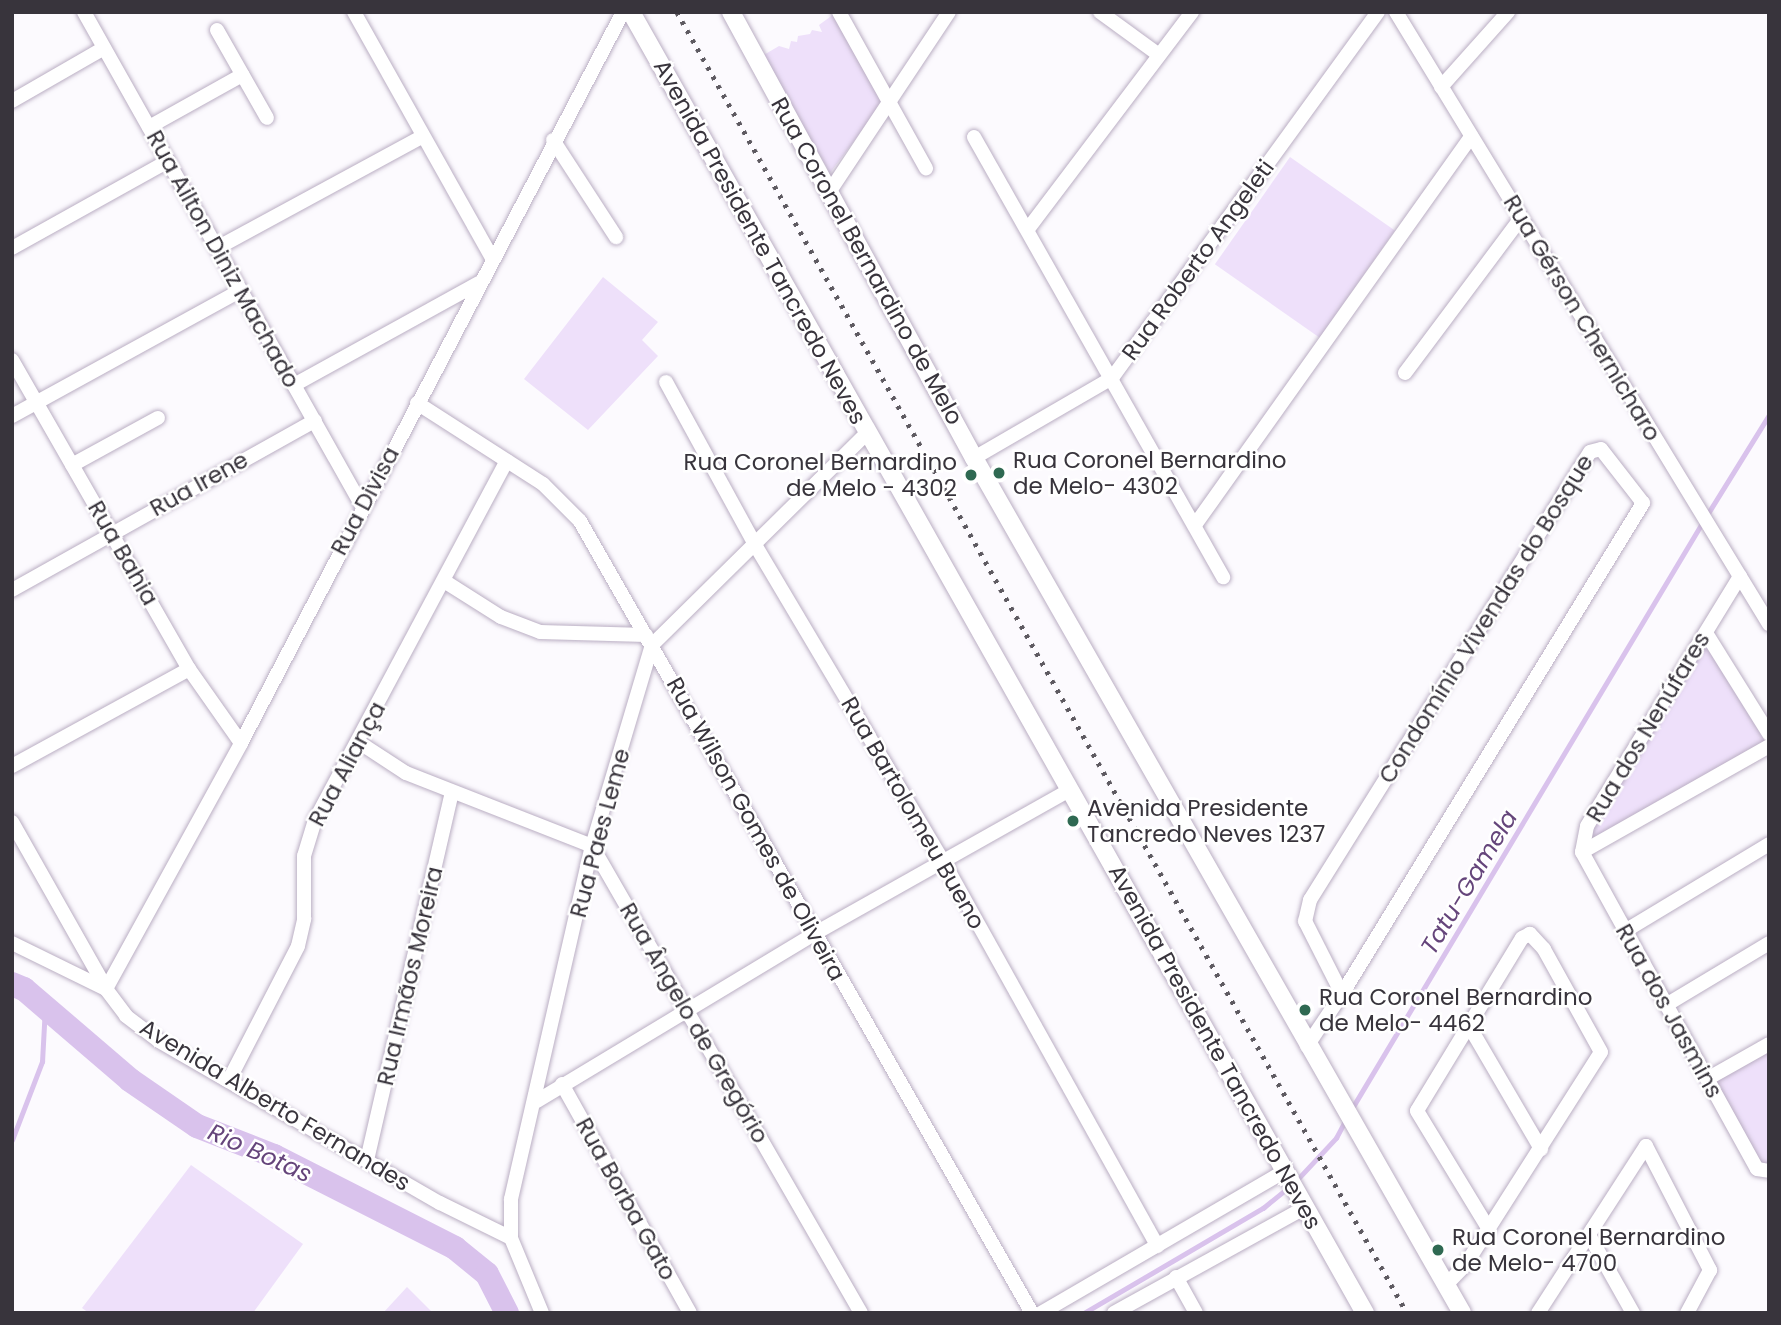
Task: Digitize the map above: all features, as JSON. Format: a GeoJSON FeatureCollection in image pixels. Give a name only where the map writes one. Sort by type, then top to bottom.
{"type":"FeatureCollection","features":[{"type":"Feature","properties":{"kind":"main road","name":"Avenida Presidente Tancredo Neves"},"geometry":{"type":"LineString","coordinates":[[631,12],[1365,1313]]}},
{"type":"Feature","properties":{"kind":"main road","name":"Rua Coronel Bernardino de Melo"},"geometry":{"type":"LineString","coordinates":[[731,12],[974,458],[1358,1137],[1462,1313]]}},
{"type":"Feature","properties":{"kind":"street","name":"Rua Ailton Diniz Machado"},"geometry":{"type":"LineString","coordinates":[[84,12],[362,506]]}},
{"type":"Feature","properties":{"kind":"street"},"geometry":{"type":"LineString","coordinates":[[354,12],[492,258]]}},
{"type":"Feature","properties":{"kind":"street","name":"Rua Divisa"},"geometry":{"type":"LineString","coordinates":[[106,989],[241,743],[553,140],[623,12]]}},
{"type":"Feature","properties":{"kind":"street"},"geometry":{"type":"LineString","coordinates":[[839,12],[892,100],[926,168]]}},
{"type":"Feature","properties":{"kind":"street"},"geometry":{"type":"LineString","coordinates":[[830,191],[949,12]]}},
{"type":"Feature","properties":{"kind":"street"},"geometry":{"type":"LineString","coordinates":[[1100,12],[1159,55]]}},
{"type":"Feature","properties":{"kind":"street"},"geometry":{"type":"LineString","coordinates":[[1028,229],[1192,12]]}},
{"type":"Feature","properties":{"kind":"street","name":"Rua Roberto Angeleti"},"geometry":{"type":"LineString","coordinates":[[974,458],[1112,378],[1378,12]]}},
{"type":"Feature","properties":{"kind":"street","name":"Rua Gérson Chernicharo"},"geometry":{"type":"LineString","coordinates":[[1396,12],[1769,624]]}},
{"type":"Feature","properties":{"kind":"street"},"geometry":{"type":"LineString","coordinates":[[1441,87],[1508,12]]}},
{"type":"Feature","properties":{"kind":"street"},"geometry":{"type":"LineString","coordinates":[[217,30],[267,118]]}},
{"type":"Feature","properties":{"kind":"street"},"geometry":{"type":"LineString","coordinates":[[12,101],[104,48]]}},
{"type":"Feature","properties":{"kind":"street"},"geometry":{"type":"LineString","coordinates":[[149,127],[242,75]]}},
{"type":"Feature","properties":{"kind":"street"},"geometry":{"type":"LineString","coordinates":[[217,248],[423,136]]}},
{"type":"Feature","properties":{"kind":"street"},"geometry":{"type":"LineString","coordinates":[[1195,526],[1471,136]]}},
{"type":"Feature","properties":{"kind":"street"},"geometry":{"type":"LineString","coordinates":[[975,137],[1223,577]]}},
{"type":"Feature","properties":{"kind":"street"},"geometry":{"type":"LineString","coordinates":[[553,140],[616,237]]}},
{"type":"Feature","properties":{"kind":"street"},"geometry":{"type":"LineString","coordinates":[[12,248],[168,161]]}},
{"type":"Feature","properties":{"kind":"street"},"geometry":{"type":"LineString","coordinates":[[1405,373],[1521,218]]}},
{"type":"Feature","properties":{"kind":"street"},"geometry":{"type":"LineString","coordinates":[[294,385],[479,283]]}},
{"type":"Feature","properties":{"kind":"street"},"geometry":{"type":"LineString","coordinates":[[12,416],[241,290]]}},
{"type":"Feature","properties":{"kind":"street","name":"Rua Bahia"},"geometry":{"type":"LineString","coordinates":[[12,359],[189,668],[241,743]]}},
{"type":"Feature","properties":{"kind":"street","name":"Rua Bartolomeu Bueno"},"geometry":{"type":"LineString","coordinates":[[666,382],[754,542],[942,859],[1157,1246]]}},
{"type":"Feature","properties":{"kind":"street","name":"Rua Wilson Gomes de Oliveira"},"geometry":{"type":"LineString","coordinates":[[417,403],[542,484],[573,513],[649,640],[1032,1313]]}},
{"type":"Feature","properties":{"kind":"street"},"geometry":{"type":"LineString","coordinates":[[72,465],[159,418]]}},
{"type":"Feature","properties":{"kind":"street","name":"Rua Irene"},"geometry":{"type":"LineString","coordinates":[[12,590],[314,421]]}},
{"type":"Feature","properties":{"kind":"street","name":"Rua Paes Leme"},"geometry":{"type":"LineString","coordinates":[[542,1313],[510,1238],[511,1199],[537,1101],[592,846],[649,640],[868,432]]}},
{"type":"Feature","properties":{"kind":"street","name":"Condomínio Vivendas do Bosque"},"geometry":{"type":"LineString","coordinates":[[1307,1046],[1342,994],[1643,503],[1601,449],[1590,452],[1310,900],[1305,921],[1342,994]]}},
{"type":"Feature","properties":{"kind":"street","name":"Rua Aliança"},"geometry":{"type":"LineString","coordinates":[[230,1078],[298,947],[307,841],[507,461]]}},
{"type":"Feature","properties":{"kind":"street","name":"Rua dos Nenúfares"},"geometry":{"type":"LineString","coordinates":[[1581,852],[1587,826],[1740,576]]}},
{"type":"Feature","properties":{"kind":"street"},"geometry":{"type":"LineString","coordinates":[[444,581],[501,617],[540,632],[649,640]]}},
{"type":"Feature","properties":{"kind":"street"},"geometry":{"type":"LineString","coordinates":[[1706,633],[1769,734]]}},
{"type":"Feature","properties":{"kind":"street"},"geometry":{"type":"LineString","coordinates":[[12,766],[189,668]]}},
{"type":"Feature","properties":{"kind":"street"},"geometry":{"type":"LineString","coordinates":[[360,743],[406,773],[592,846]]}},
{"type":"Feature","properties":{"kind":"street"},"geometry":{"type":"LineString","coordinates":[[1581,852],[1769,746]]}},
{"type":"Feature","properties":{"kind":"street"},"geometry":{"type":"LineString","coordinates":[[537,1101],[686,1009],[942,859],[1070,790]]}},
{"type":"Feature","properties":{"kind":"street","name":"Rua Irmãos Moreira"},"geometry":{"type":"LineString","coordinates":[[368,1160],[452,793]]}},
{"type":"Feature","properties":{"kind":"street"},"geometry":{"type":"LineString","coordinates":[[12,822],[106,989]]}},
{"type":"Feature","properties":{"kind":"street"},"geometry":{"type":"LineString","coordinates":[[1625,931],[1769,844]]}},
{"type":"Feature","properties":{"kind":"street","name":"Rua Ângelo de Gregório"},"geometry":{"type":"LineString","coordinates":[[592,846],[861,1313]]}},
{"type":"Feature","properties":{"kind":"street","name":"Rua dos Jasmins"},"geometry":{"type":"LineString","coordinates":[[1581,852],[1707,1079],[1763,1170]]}},
{"type":"Feature","properties":{"kind":"street"},"geometry":{"type":"LineString","coordinates":[[1446,1285],[1466,1264],[1601,1052],[1537,939],[1530,934],[1517,947],[1417,1111],[1488,1228]]}},
{"type":"Feature","properties":{"kind":"street","name":"Avenida Alberto Fernandes"},"geometry":{"type":"LineString","coordinates":[[12,943],[106,989],[140,1028],[368,1160],[510,1238]]}},
{"type":"Feature","properties":{"kind":"street"},"geometry":{"type":"LineString","coordinates":[[1666,1005],[1769,943]]}},
{"type":"Feature","properties":{"kind":"street"},"geometry":{"type":"LineString","coordinates":[[1468,1024],[1541,1149]]}},
{"type":"Feature","properties":{"kind":"street"},"geometry":{"type":"LineString","coordinates":[[1707,1079],[1769,1044]]}},
{"type":"Feature","properties":{"kind":"street","name":"Rua Borba Gato"},"geometry":{"type":"LineString","coordinates":[[562,1084],[690,1313]]}},
{"type":"Feature","properties":{"kind":"street"},"geometry":{"type":"LineString","coordinates":[[1538,1313],[1646,1146],[1707,1259],[1707,1282],[1687,1313]]}},
{"type":"Feature","properties":{"kind":"street"},"geometry":{"type":"LineString","coordinates":[[1041,1313],[1287,1174]]}},
{"type":"Feature","properties":{"kind":"street"},"geometry":{"type":"LineString","coordinates":[[1114,1313],[1305,1205]]}},
{"type":"Feature","properties":{"kind":"street"},"geometry":{"type":"LineString","coordinates":[[1589,1235],[1633,1313]]}},
{"type":"Feature","properties":{"kind":"street"},"geometry":{"type":"LineString","coordinates":[[1176,1277],[1196,1313]]}},
{"type":"Feature","properties":{"kind":"shaded area"},"geometry":{"type":"Polygon","coordinates":[[[834,14],[883,95],[881,105],[830,173],[762,56],[779,46],[789,49],[791,41],[797,42],[798,36],[810,34],[812,30],[822,32],[819,25],[834,14]]]}},
{"type":"Feature","properties":{"kind":"shaded area"},"geometry":{"type":"Polygon","coordinates":[[[1290,157],[1395,230],[1320,338],[1215,264],[1290,157]]]}},
{"type":"Feature","properties":{"kind":"shaded area"},"geometry":{"type":"Polygon","coordinates":[[[603,277],[658,322],[642,340],[658,356],[588,430],[524,379],[603,277]]]}},
{"type":"Feature","properties":{"kind":"shaded area"},"geometry":{"type":"Polygon","coordinates":[[[1706,638],[1768,741],[1584,847],[1585,841],[1706,638]]]}},
{"type":"Feature","properties":{"kind":"shaded area"},"geometry":{"type":"Polygon","coordinates":[[[1769,1048],[1769,1167],[1757,1169],[1710,1081],[1769,1048]]]}},
{"type":"Feature","properties":{"kind":"shaded area"},"geometry":{"type":"Polygon","coordinates":[[[191,1165],[303,1244],[253,1313],[89,1313],[82,1308],[191,1165]]]}},
{"type":"Feature","properties":{"kind":"shaded area"},"geometry":{"type":"Polygon","coordinates":[[[407,1287],[433,1313],[383,1313],[407,1287]]]}},
{"type":"Feature","properties":{"kind":"waterway","name":"Tatu-Gamela"},"geometry":{"type":"LineString","coordinates":[[1707,515],[1769,415]]}},
{"type":"Feature","properties":{"kind":"waterway","name":"Tatu-Gamela"},"geometry":{"type":"LineString","coordinates":[[1351,1110],[1702,523]]}},
{"type":"Feature","properties":{"kind":"waterway","name":"Rio Botas"},"geometry":{"type":"LineString","coordinates":[[12,984],[24,989],[130,1080],[197,1126],[274,1156],[455,1248],[487,1274],[507,1313]]}},
{"type":"Feature","properties":{"kind":"waterway"},"geometry":{"type":"LineString","coordinates":[[12,1140],[42,1062],[45,1007]]}},
{"type":"Feature","properties":{"kind":"waterway","name":"Tatu-Gamela"},"geometry":{"type":"LineString","coordinates":[[1296,1181],[1336,1138],[1345,1121]]}},
{"type":"Feature","properties":{"kind":"waterway","name":"Tatu-Gamela"},"geometry":{"type":"LineString","coordinates":[[1084,1313],[1263,1208],[1289,1187]]}},
{"type":"Feature","properties":{"kind":"railway"},"geometry":{"type":"LineString","coordinates":[[677,12],[1407,1313]]}},
{"type":"Feature","properties":{"kind":"place","name":"Rua Coronel Bernardino de Melo- 4302"},"geometry":{"type":"Point","coordinates":[999,473]}},
{"type":"Feature","properties":{"kind":"place","name":"Rua Coronel Bernardino de Melo - 4302"},"geometry":{"type":"Point","coordinates":[971,475]}},
{"type":"Feature","properties":{"kind":"place","name":"Avenida Presidente Tancredo Neves 1237"},"geometry":{"type":"Point","coordinates":[1073,821]}},
{"type":"Feature","properties":{"kind":"place","name":"Rua Coronel Bernardino de Melo- 4462"},"geometry":{"type":"Point","coordinates":[1305,1010]}},
{"type":"Feature","properties":{"kind":"place","name":"Rua Coronel Bernardino de Melo- 4700"},"geometry":{"type":"Point","coordinates":[1438,1250]}}]}
